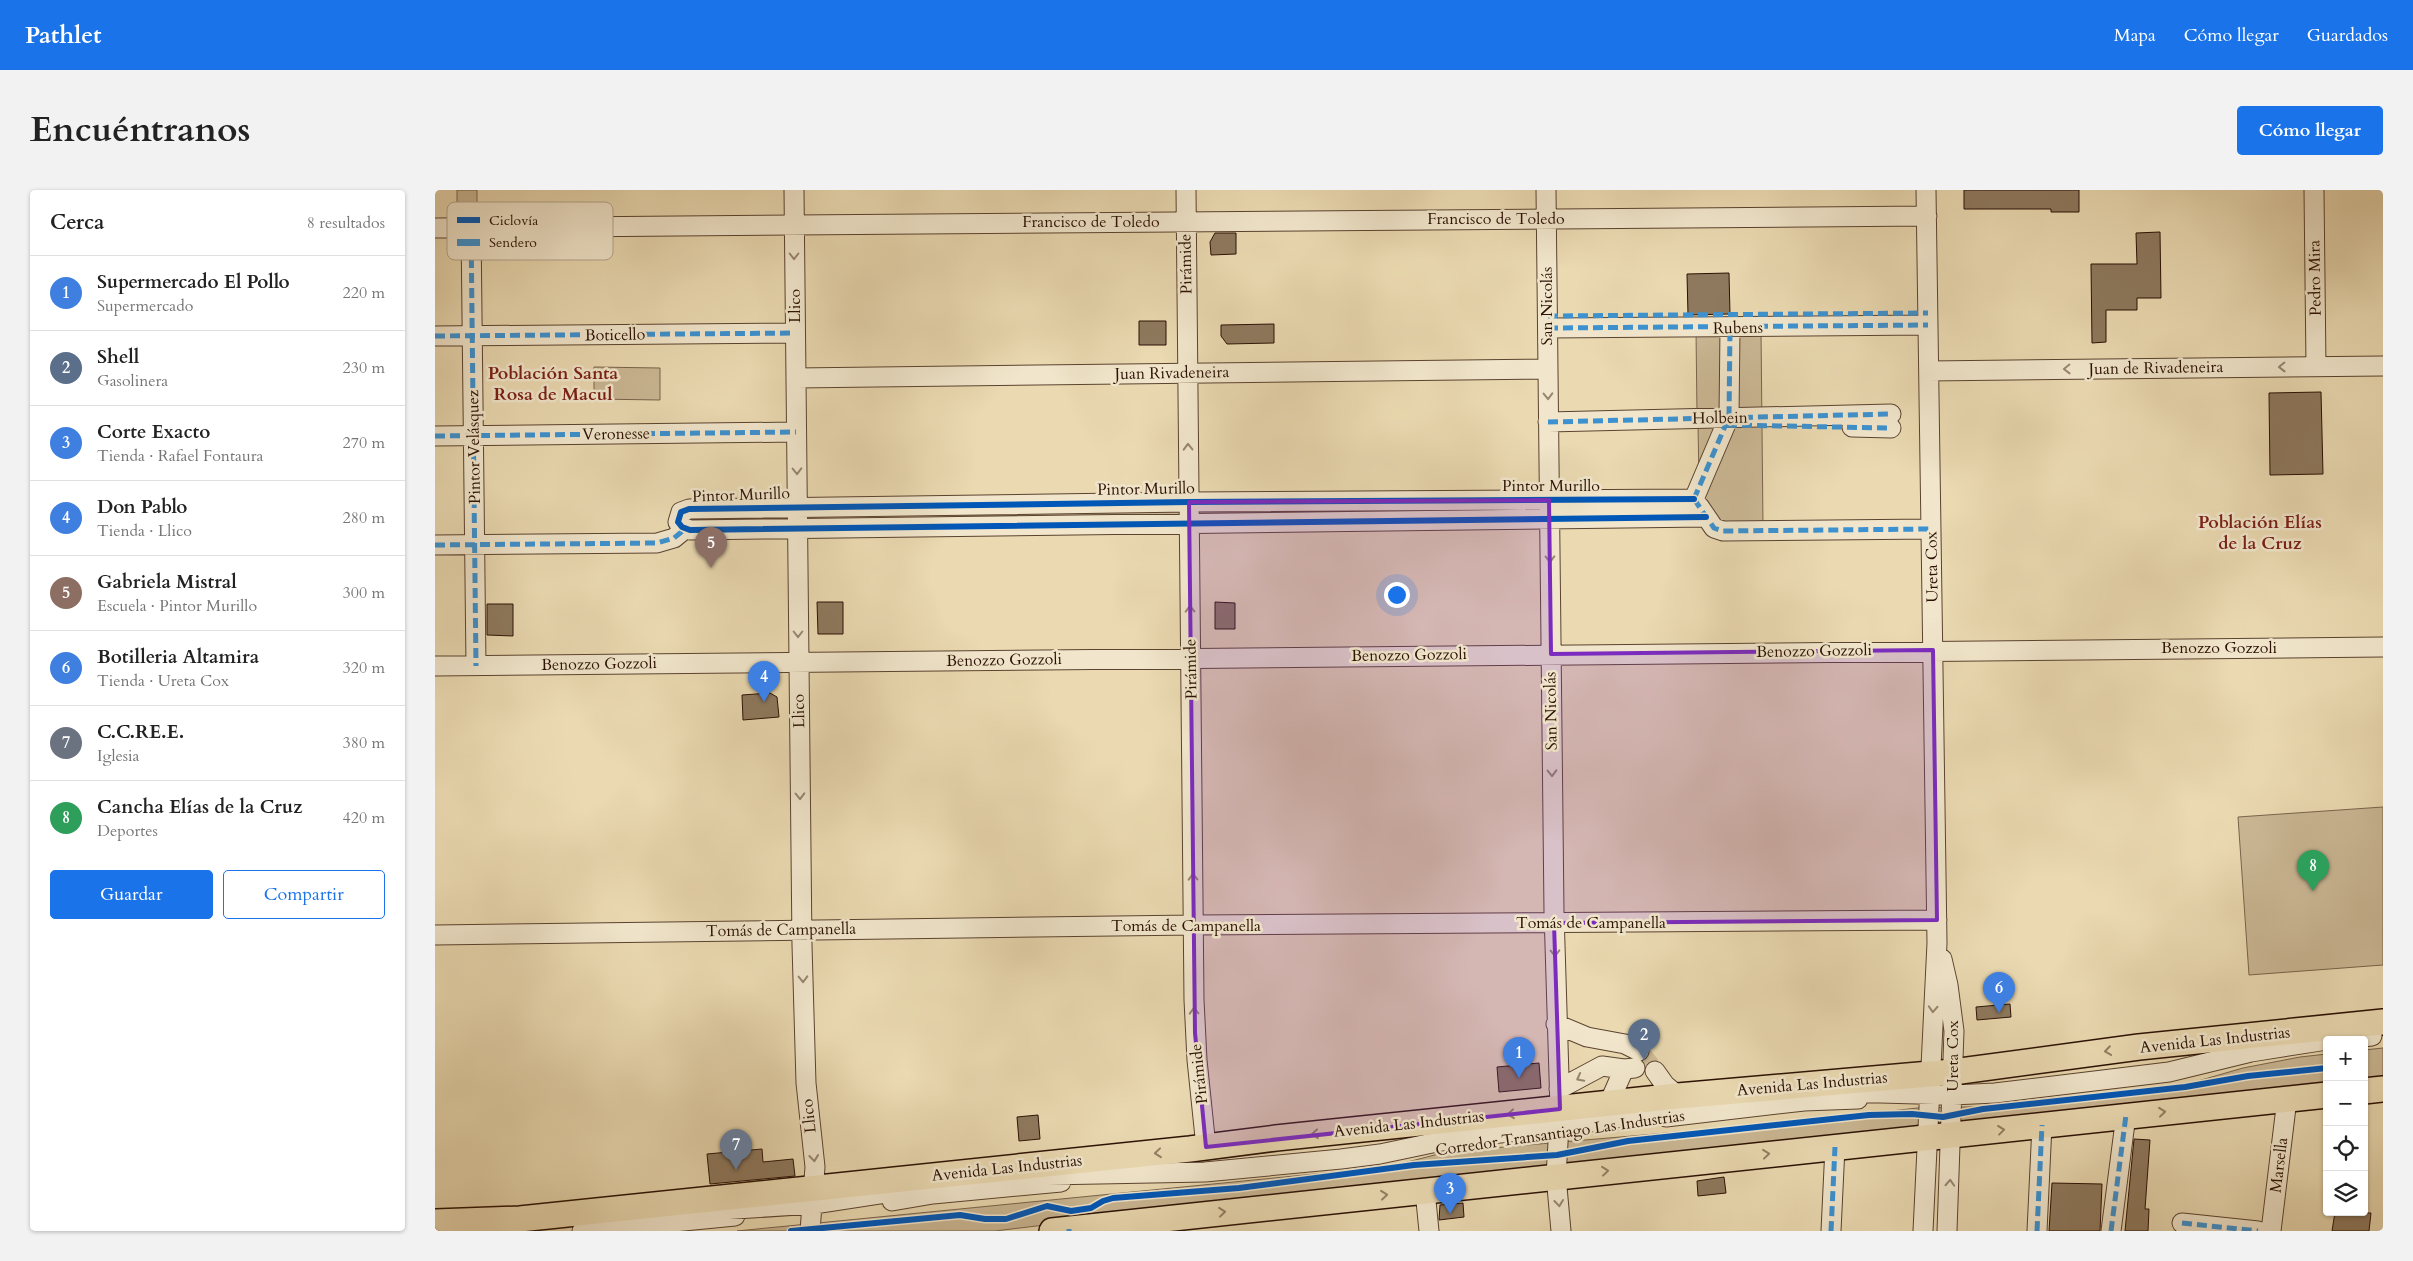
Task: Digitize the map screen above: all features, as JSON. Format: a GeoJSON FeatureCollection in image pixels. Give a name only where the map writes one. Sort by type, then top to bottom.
{"type":"FeatureCollection","features":[{"type":"Feature","properties":{"kind":"main road","name":"Avenida Las Industrias"},"geometry":{"type":"LineString","coordinates":[[435,1222],[520,1219],[814,1201],[1206,1147],[1559,1115],[1609,1103],[1678,1096],[1941,1090],[2157,1045],[2383,1022]]}},
{"type":"Feature","properties":{"kind":"main road"},"geometry":{"type":"LineString","coordinates":[[2368,1090],[2383,1088]]}},
{"type":"Feature","properties":{"kind":"main road"},"geometry":{"type":"LineString","coordinates":[[1063,1230],[1196,1223],[1425,1191],[1556,1176],[2323,1095]]}},
{"type":"Feature","properties":{"kind":"street","name":"Llico"},"geometry":{"type":"LineString","coordinates":[[794,190],[802,930],[805,1066],[815,1167],[814,1201],[810,1231]]}},
{"type":"Feature","properties":{"kind":"street","name":"Pirámide"},"geometry":{"type":"LineString","coordinates":[[1186,190],[1195,1033],[1206,1147]]}},
{"type":"Feature","properties":{"kind":"street","name":"San Nicolás"},"geometry":{"type":"LineString","coordinates":[[1546,190],[1554,923],[1559,1115],[1556,1176],[1561,1231]]}},
{"type":"Feature","properties":{"kind":"street","name":"Ureta Cox"},"geometry":{"type":"LineString","coordinates":[[1926,190],[1937,943],[1941,1090],[1940,1136],[1947,1231]]}},
{"type":"Feature","properties":{"kind":"street","name":"Pedro Mira"},"geometry":{"type":"LineString","coordinates":[[2314,190],[2316,367]]}},
{"type":"Feature","properties":{"kind":"street","name":"Francisco de Toledo"},"geometry":{"type":"LineString","coordinates":[[613,227],[1927,216]]}},
{"type":"Feature","properties":{"kind":"street","name":"Pintor Velásquez"},"geometry":{"type":"LineString","coordinates":[[471,260],[476,666]]}},
{"type":"Feature","properties":{"kind":"street","name":"Rubens"},"geometry":{"type":"LineString","coordinates":[[1548,322],[1928,319]]}},
{"type":"Feature","properties":{"kind":"street","name":"Rubens"},"geometry":{"type":"LineString","coordinates":[[1548,322],[1730,328],[1928,319]]}},
{"type":"Feature","properties":{"kind":"street"},"geometry":{"type":"LineString","coordinates":[[1730,328],[1728,421],[1695,499],[1714,528],[1723,531],[1931,529]]}},
{"type":"Feature","properties":{"kind":"street","name":"Boticello"},"geometry":{"type":"LineString","coordinates":[[435,336],[795,333]]}},
{"type":"Feature","properties":{"kind":"street","name":"Juan de Rivadeneira"},"geometry":{"type":"LineString","coordinates":[[1929,370],[2383,366]]}},
{"type":"Feature","properties":{"kind":"street","name":"Juan Rivadeneira"},"geometry":{"type":"LineString","coordinates":[[796,378],[1548,368]]}},
{"type":"Feature","properties":{"kind":"street","name":"Holbein"},"geometry":{"type":"LineString","coordinates":[[1548,422],[1891,421]]}},
{"type":"Feature","properties":{"kind":"street","name":"Veronesse"},"geometry":{"type":"LineString","coordinates":[[435,436],[796,432]]}},
{"type":"Feature","properties":{"kind":"street","name":"Pintor Murillo"},"geometry":{"type":"LineString","coordinates":[[1695,499],[1549,510],[1189,523],[685,528],[679,525],[678,519],[685,510],[1189,502],[1549,510],[1707,517]]}},
{"type":"Feature","properties":{"kind":"street","name":"Pintor Murillo"},"geometry":{"type":"LineString","coordinates":[[435,545],[657,543],[674,538],[685,528]]}},
{"type":"Feature","properties":{"kind":"street","name":"Benozzo Gozzoli"},"geometry":{"type":"LineString","coordinates":[[435,666],[2383,647]]}},
{"type":"Feature","properties":{"kind":"street","name":"Tomás de Campanella"},"geometry":{"type":"LineString","coordinates":[[435,935],[1194,925],[1937,920]]}},
{"type":"Feature","properties":{"kind":"street"},"geometry":{"type":"LineString","coordinates":[[1556,1024],[1587,1037],[1625,1044],[1633,1063]]}},
{"type":"Feature","properties":{"kind":"street"},"geometry":{"type":"LineString","coordinates":[[2366,1036],[2383,1034]]}},
{"type":"Feature","properties":{"kind":"street"},"geometry":{"type":"LineString","coordinates":[[1601,1040],[1602,1066]]}},
{"type":"Feature","properties":{"kind":"street","name":"Corredor Transantiago Las Industrias"},"geometry":{"type":"LineString","coordinates":[[514,1231],[814,1201],[856,1207],[933,1194],[1043,1184],[1244,1177],[1369,1164],[1455,1146],[1559,1115],[1677,1108],[1805,1094],[1941,1090],[1995,1093],[2169,1072],[2251,1052],[2323,1041]]}},
{"type":"Feature","properties":{"kind":"street"},"geometry":{"type":"LineString","coordinates":[[2368,1044],[2383,1042]]}},
{"type":"Feature","properties":{"kind":"street","name":"Corredor Transantiago Las Industrias"},"geometry":{"type":"LineString","coordinates":[[1941,1090],[2040,1097],[2175,1079],[2271,1057],[2323,1049]]}},
{"type":"Feature","properties":{"kind":"street"},"geometry":{"type":"LineString","coordinates":[[1559,1115],[1602,1066],[1633,1063]]}},
{"type":"Feature","properties":{"kind":"street"},"geometry":{"type":"LineString","coordinates":[[1609,1103],[1633,1063]]}},
{"type":"Feature","properties":{"kind":"street"},"geometry":{"type":"LineString","coordinates":[[1655,1071],[1665,1085],[1678,1096]]}},
{"type":"Feature","properties":{"kind":"street","name":"Marsella"},"geometry":{"type":"LineString","coordinates":[[2271,1231],[2287,1099]]}},
{"type":"Feature","properties":{"kind":"street"},"geometry":{"type":"LineString","coordinates":[[2111,1231],[2126,1115]]}},
{"type":"Feature","properties":{"kind":"street"},"geometry":{"type":"LineString","coordinates":[[2037,1231],[2042,1125]]}},
{"type":"Feature","properties":{"kind":"street","name":"Ureta Cox"},"geometry":{"type":"LineString","coordinates":[[1923,1231],[1940,1136]]}},
{"type":"Feature","properties":{"kind":"street"},"geometry":{"type":"LineString","coordinates":[[1831,1231],[1835,1147]]}},
{"type":"Feature","properties":{"kind":"street"},"geometry":{"type":"LineString","coordinates":[[1425,1191],[1429,1231]]}},
{"type":"Feature","properties":{"kind":"street","name":"Corredor Transantiago Las Industrias"},"geometry":{"type":"LineString","coordinates":[[583,1231],[694,1219],[814,1201]]}},
{"type":"Feature","properties":{"kind":"street"},"geometry":{"type":"LineString","coordinates":[[2182,1223],[2258,1231]]}},
{"type":"Feature","properties":{"kind":"highlighted area"},"geometry":{"type":"Polygon","coordinates":[[[1549,500],[1551,654],[1933,650],[1937,920],[1554,923],[1560,1109],[1206,1147],[1195,1033],[1189,502],[1549,500]]]}},
{"type":"Feature","properties":{"kind":"shaded area"},"geometry":{"type":"Polygon","coordinates":[[[457,190],[477,190],[477,202],[457,202],[457,190]]]}},
{"type":"Feature","properties":{"kind":"shaded area"},"geometry":{"type":"Polygon","coordinates":[[[1696,331],[1722,331],[1723,413],[1697,414],[1696,331]]]}},
{"type":"Feature","properties":{"kind":"shaded area"},"geometry":{"type":"Polygon","coordinates":[[[1732,331],[1761,331],[1763,526],[1719,525],[1697,497],[1733,422],[1732,331]]]}},
{"type":"Feature","properties":{"kind":"shaded area"},"geometry":{"type":"Polygon","coordinates":[[[594,367],[660,368],[660,400],[594,399],[594,367]]]}},
{"type":"Feature","properties":{"kind":"shaded area"},"geometry":{"type":"Polygon","coordinates":[[[1723,425],[1699,479],[1698,426],[1723,425]]]}},
{"type":"Feature","properties":{"kind":"shaded area"},"geometry":{"type":"Polygon","coordinates":[[[1528,506],[1696,509],[684,522],[690,512],[1528,506]]]}},
{"type":"Feature","properties":{"kind":"shaded area"},"geometry":{"type":"Polygon","coordinates":[[[2383,807],[2383,965],[2249,975],[2238,817],[2383,807]]]}},
{"type":"Feature","properties":{"kind":"shaded area"},"geometry":{"type":"Polygon","coordinates":[[[2383,1048],[2383,1082],[2368,1084],[2368,1050],[2383,1048]]]}},
{"type":"Feature","properties":{"kind":"shaded area"},"geometry":{"type":"Polygon","coordinates":[[[2323,1054],[2323,1089],[1136,1214],[995,1231],[737,1231],[1392,1166],[1446,1152],[1806,1121],[1917,1108],[2010,1106],[2117,1091],[2184,1085],[2243,1068],[2323,1054]]]}},
{"type":"Feature","properties":{"kind":"building"},"geometry":{"type":"Polygon","coordinates":[[[1964,190],[2079,190],[2079,212],[2051,212],[2051,209],[1964,209],[1964,190]]]}},
{"type":"Feature","properties":{"kind":"building"},"geometry":{"type":"Polygon","coordinates":[[[2160,232],[2161,298],[2137,298],[2137,310],[2106,310],[2106,342],[2092,343],[2091,264],[2137,264],[2136,233],[2160,232]]]}},
{"type":"Feature","properties":{"kind":"building"},"geometry":{"type":"Polygon","coordinates":[[[1215,233],[1236,233],[1236,254],[1211,255],[1210,242],[1215,233]]]}},
{"type":"Feature","properties":{"kind":"building"},"geometry":{"type":"Polygon","coordinates":[[[1729,273],[1730,314],[1688,315],[1687,274],[1729,273]]]}},
{"type":"Feature","properties":{"kind":"building"},"geometry":{"type":"Polygon","coordinates":[[[1139,321],[1166,321],[1166,345],[1139,345],[1139,321]]]}},
{"type":"Feature","properties":{"kind":"building"},"geometry":{"type":"Polygon","coordinates":[[[1274,324],[1274,343],[1227,344],[1221,336],[1221,325],[1274,324]]]}},
{"type":"Feature","properties":{"kind":"building"},"geometry":{"type":"Polygon","coordinates":[[[2321,392],[2323,474],[2270,475],[2269,393],[2321,392]]]}},
{"type":"Feature","properties":{"kind":"building"},"geometry":{"type":"Polygon","coordinates":[[[817,602],[843,602],[843,634],[818,634],[817,602]]]}},
{"type":"Feature","properties":{"kind":"building"},"geometry":{"type":"Polygon","coordinates":[[[1215,602],[1235,603],[1235,629],[1215,629],[1215,602]]]}},
{"type":"Feature","properties":{"kind":"building"},"geometry":{"type":"Polygon","coordinates":[[[487,604],[513,604],[513,636],[487,635],[487,604]]]}},
{"type":"Feature","properties":{"kind":"building"},"geometry":{"type":"Polygon","coordinates":[[[770,693],[777,697],[779,717],[743,720],[742,695],[770,693]]]}},
{"type":"Feature","properties":{"kind":"building"},"geometry":{"type":"Polygon","coordinates":[[[2010,1004],[2011,1017],[1977,1020],[1976,1007],[2010,1004]]]}},
{"type":"Feature","properties":{"kind":"building"},"geometry":{"type":"Polygon","coordinates":[[[1539,1063],[1541,1088],[1499,1092],[1497,1067],[1539,1063]]]}},
{"type":"Feature","properties":{"kind":"building"},"geometry":{"type":"Polygon","coordinates":[[[1038,1115],[1040,1139],[1019,1141],[1017,1117],[1038,1115]]]}},
{"type":"Feature","properties":{"kind":"building"},"geometry":{"type":"Polygon","coordinates":[[[2134,1139],[2150,1140],[2145,1209],[2149,1209],[2148,1231],[2125,1231],[2134,1139]]]}},
{"type":"Feature","properties":{"kind":"building"},"geometry":{"type":"Polygon","coordinates":[[[762,1149],[763,1162],[793,1159],[795,1176],[710,1184],[707,1154],[762,1149]]]}},
{"type":"Feature","properties":{"kind":"building"},"geometry":{"type":"Polygon","coordinates":[[[1724,1177],[1726,1193],[1698,1196],[1697,1181],[1724,1177]]]}},
{"type":"Feature","properties":{"kind":"building"},"geometry":{"type":"Polygon","coordinates":[[[2052,1183],[2102,1184],[2100,1231],[2049,1231],[2052,1183]]]}},
{"type":"Feature","properties":{"kind":"building"},"geometry":{"type":"Polygon","coordinates":[[[1463,1203],[1464,1217],[1439,1220],[1440,1205],[1463,1203]]]}},
{"type":"Feature","properties":{"kind":"building"},"geometry":{"type":"Polygon","coordinates":[[[2368,1213],[2371,1213],[2369,1231],[2332,1231],[2334,1216],[2368,1216],[2368,1213]]]}},
{"type":"Feature","properties":{"kind":"tunnel"},"geometry":{"type":"LineString","coordinates":[[1639,1051],[1655,1071]]}},
{"type":"Feature","properties":{"kind":"marked path"},"geometry":{"type":"LineString","coordinates":[[471,260],[476,666]]}},
{"type":"Feature","properties":{"kind":"marked path"},"geometry":{"type":"LineString","coordinates":[[1548,316],[1928,313]]}},
{"type":"Feature","properties":{"kind":"marked path"},"geometry":{"type":"LineString","coordinates":[[1548,328],[1928,325]]}},
{"type":"Feature","properties":{"kind":"marked path"},"geometry":{"type":"LineString","coordinates":[[1694,499],[1729,417],[1730,328]]}},
{"type":"Feature","properties":{"kind":"marked path"},"geometry":{"type":"LineString","coordinates":[[435,336],[795,333]]}},
{"type":"Feature","properties":{"kind":"marked path"},"geometry":{"type":"LineString","coordinates":[[1548,422],[1891,414]]}},
{"type":"Feature","properties":{"kind":"marked path"},"geometry":{"type":"LineString","coordinates":[[1727,425],[1891,428]]}},
{"type":"Feature","properties":{"kind":"marked path"},"geometry":{"type":"LineString","coordinates":[[435,436],[796,432]]}},
{"type":"Feature","properties":{"kind":"marked path"},"geometry":{"type":"LineString","coordinates":[[1694,499],[1714,528],[1723,531],[1931,529]]}},
{"type":"Feature","properties":{"kind":"marked path"},"geometry":{"type":"LineString","coordinates":[[435,545],[657,543],[674,538],[685,529]]}},
{"type":"Feature","properties":{"kind":"marked path"},"geometry":{"type":"LineString","coordinates":[[2111,1231],[2126,1115]]}},
{"type":"Feature","properties":{"kind":"marked path"},"geometry":{"type":"LineString","coordinates":[[2037,1231],[2042,1125]]}},
{"type":"Feature","properties":{"kind":"marked path"},"geometry":{"type":"LineString","coordinates":[[1831,1231],[1835,1147]]}},
{"type":"Feature","properties":{"kind":"marked path"},"geometry":{"type":"LineString","coordinates":[[2182,1223],[2258,1231]]}},
{"type":"Feature","properties":{"kind":"cycle path"},"geometry":{"type":"LineString","coordinates":[[1694,499],[1189,502],[689,509],[681,512],[678,522],[682,527],[690,530],[1706,517]]}},
{"type":"Feature","properties":{"kind":"cycle path"},"geometry":{"type":"LineString","coordinates":[[791,1231],[960,1215],[985,1219],[1006,1219],[1047,1206],[1071,1211],[1091,1208],[1113,1198],[1239,1188],[1414,1165],[1557,1155],[1628,1141],[1869,1115],[1912,1114],[1943,1117],[1983,1109],[2185,1087],[2248,1076],[2323,1068]]}},
{"type":"Feature","properties":{"kind":"place","name":"Gabriela Mistral"},"geometry":{"type":"Point","coordinates":[711,568]}},
{"type":"Feature","properties":{"kind":"place","name":"Don Pablo"},"geometry":{"type":"Point","coordinates":[764,702]}},
{"type":"Feature","properties":{"kind":"place","name":"Cancha Elías de la Cruz"},"geometry":{"type":"Point","coordinates":[2313,891]}},
{"type":"Feature","properties":{"kind":"place","name":"Botilleria Altamira"},"geometry":{"type":"Point","coordinates":[1999,1013]}},
{"type":"Feature","properties":{"kind":"place","name":"Shell"},"geometry":{"type":"Point","coordinates":[1644,1060]}},
{"type":"Feature","properties":{"kind":"place","name":"Supermercado El Pollo"},"geometry":{"type":"Point","coordinates":[1519,1078]}},
{"type":"Feature","properties":{"kind":"place","name":"C.C.RE.E."},"geometry":{"type":"Point","coordinates":[736,1170]}},
{"type":"Feature","properties":{"kind":"place","name":"Corte Exacto"},"geometry":{"type":"Point","coordinates":[1450,1214]}},
{"type":"Feature","properties":{"kind":"district","name":"Población Santa Rosa de Macul"},"geometry":{"type":"Point","coordinates":[553,383]}},
{"type":"Feature","properties":{"kind":"district","name":"Población Elías de la Cruz"},"geometry":{"type":"Point","coordinates":[2260,532]}}]}
